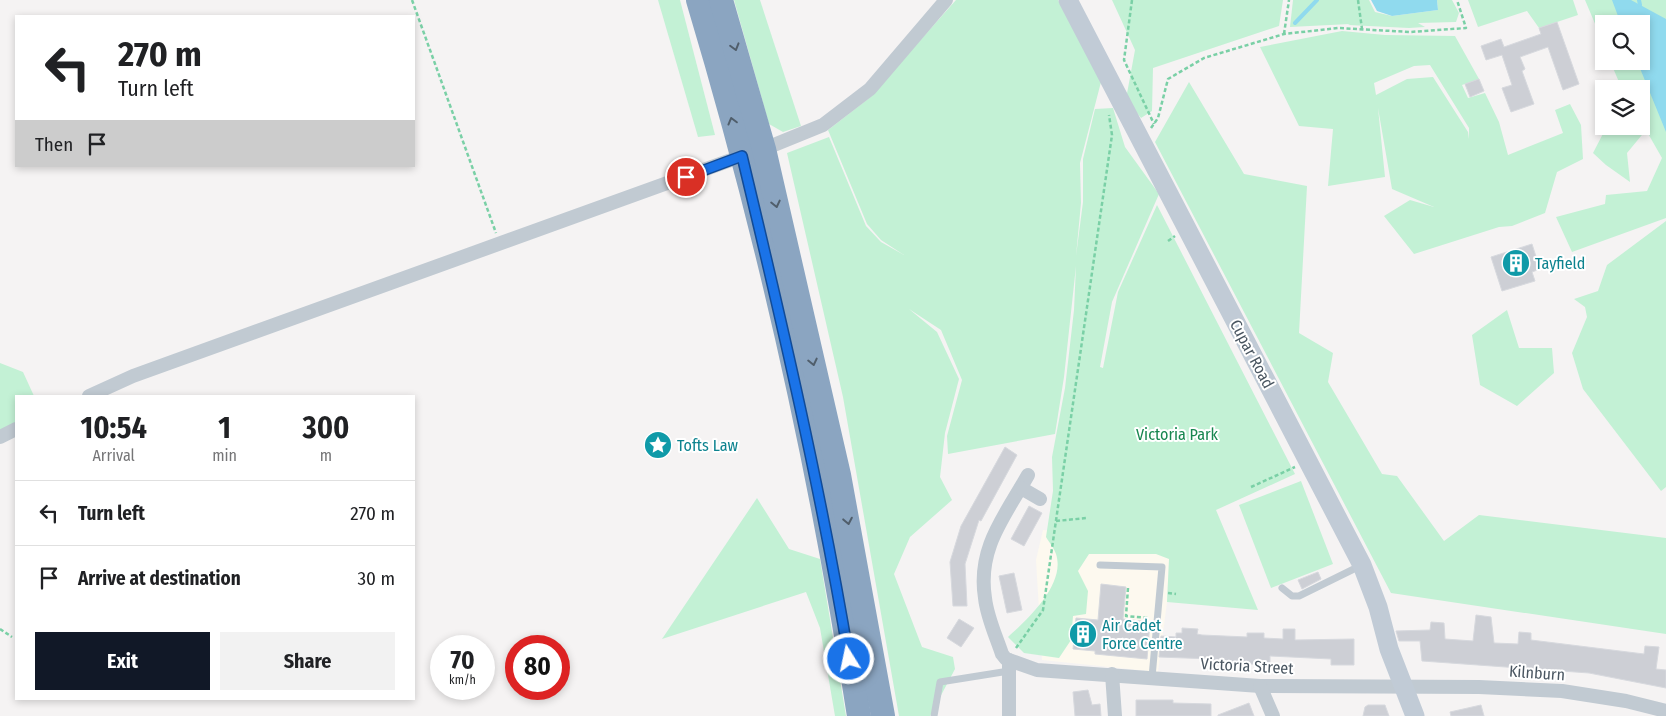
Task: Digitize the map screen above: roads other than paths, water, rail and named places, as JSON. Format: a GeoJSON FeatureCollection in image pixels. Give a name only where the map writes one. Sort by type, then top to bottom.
{"type":"FeatureCollection","features":[{"type":"Feature","properties":{"kind":"highway"},"geometry":{"type":"LineString","coordinates":[[698,0],[742,156],[802,410],[834,569],[858,716]]}},
{"type":"Feature","properties":{"kind":"highway"},"geometry":{"type":"LineString","coordinates":[[721,0],[764,149],[839,475],[884,716]]}},
{"type":"Feature","properties":{"kind":"main road","name":"Cupar Road"},"geometry":{"type":"LineString","coordinates":[[1068,0],[1362,565],[1415,716]]}},
{"type":"Feature","properties":{"kind":"street"},"geometry":{"type":"LineString","coordinates":[[764,149],[824,125],[870,89],[946,0]]}},
{"type":"Feature","properties":{"kind":"street"},"geometry":{"type":"LineString","coordinates":[[91,395],[133,376],[742,156]]}},
{"type":"Feature","properties":{"kind":"street"},"geometry":{"type":"LineString","coordinates":[[0,437],[15,430]]}},
{"type":"Feature","properties":{"kind":"street"},"geometry":{"type":"LineString","coordinates":[[1009,716],[1011,660],[1002,654],[985,600],[983,571],[991,538],[1028,475]]}},
{"type":"Feature","properties":{"kind":"street"},"geometry":{"type":"LineString","coordinates":[[1021,488],[1040,498]]}},
{"type":"Feature","properties":{"kind":"street","name":"Victoria Street"},"geometry":{"type":"LineString","coordinates":[[1011,660],[1036,670],[1260,686],[1404,688]]}},
{"type":"Feature","properties":{"kind":"street"},"geometry":{"type":"LineString","coordinates":[[1112,674],[1115,716]]}},
{"type":"Feature","properties":{"kind":"street"},"geometry":{"type":"LineString","coordinates":[[1260,686],[1273,716]]}},
{"type":"Feature","properties":{"kind":"street","name":"Kilnburn"},"geometry":{"type":"LineString","coordinates":[[1404,688],[1479,687],[1562,691],[1626,701],[1666,711]]}},
{"type":"Feature","properties":{"kind":"lane"},"geometry":{"type":"LineString","coordinates":[[1282,588],[1292,596],[1299,596],[1362,565]]}},
{"type":"Feature","properties":{"kind":"lane"},"geometry":{"type":"LineString","coordinates":[[1100,566],[1162,567],[1152,677]]}},
{"type":"Feature","properties":{"kind":"lane"},"geometry":{"type":"LineString","coordinates":[[934,716],[940,682],[1011,660]]}},
{"type":"Feature","properties":{"kind":"water"},"geometry":{"type":"Polygon","coordinates":[[[1371,0],[1437,0],[1438,10],[1392,16],[1377,11],[1371,0]]]}},
{"type":"Feature","properties":{"kind":"water"},"geometry":{"type":"Polygon","coordinates":[[[1612,0],[1631,0],[1666,19],[1666,132],[1650,93],[1650,80],[1645,80],[1641,70],[1650,70],[1650,15],[1618,15],[1612,0]]]}},
{"type":"Feature","properties":{"kind":"waterway"},"geometry":{"type":"LineString","coordinates":[[1295,23],[1317,0]]}},
{"type":"Feature","properties":{"kind":"waterway"},"geometry":{"type":"LineString","coordinates":[[1639,0],[1640,5]]}},
{"type":"Feature","properties":{"kind":"place","name":"Tayfield"},"geometry":{"type":"Point","coordinates":[1516,263]}},
{"type":"Feature","properties":{"kind":"place","name":"Tofts Law"},"geometry":{"type":"Point","coordinates":[658,445]}},
{"type":"Feature","properties":{"kind":"place","name":"Air Cadet Force Centre"},"geometry":{"type":"Point","coordinates":[1083,634]}},
{"type":"Feature","properties":{"kind":"park label","name":"Victoria Park"},"geometry":{"type":"Point","coordinates":[1177,434]}}]}
